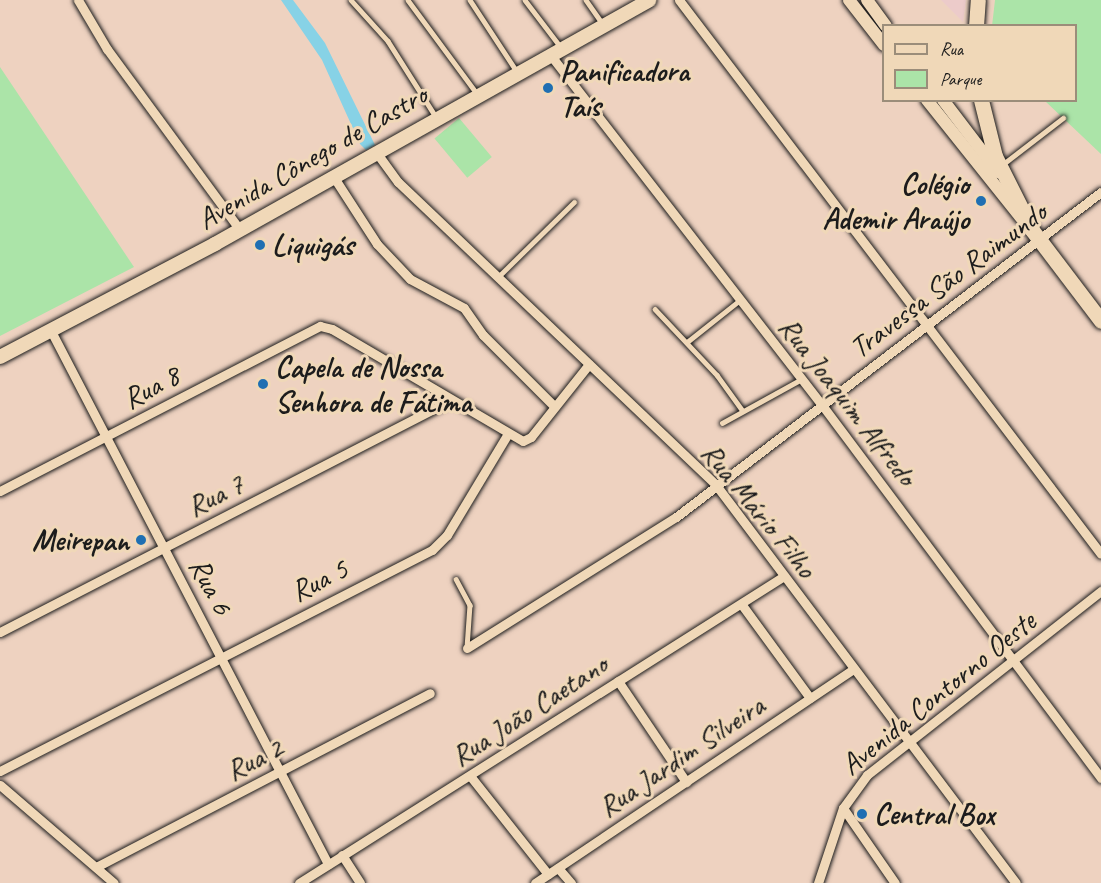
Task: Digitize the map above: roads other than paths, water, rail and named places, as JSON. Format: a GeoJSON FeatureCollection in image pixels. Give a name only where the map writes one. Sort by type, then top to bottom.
{"type":"FeatureCollection","features":[{"type":"Feature","properties":{"kind":"main road"},"geometry":{"type":"LineString","coordinates":[[976,24],[978,0]]}},
{"type":"Feature","properties":{"kind":"main road","name":"Avenida Cônego de Castro"},"geometry":{"type":"LineString","coordinates":[[0,357],[240,230],[436,117],[558,54],[641,2]]}},
{"type":"Feature","properties":{"kind":"main road"},"geometry":{"type":"LineString","coordinates":[[982,102],[1000,167],[1008,185],[1036,235],[1099,313]]}},
{"type":"Feature","properties":{"kind":"street"},"geometry":{"type":"LineString","coordinates":[[78,0],[107,49],[240,230]]}},
{"type":"Feature","properties":{"kind":"street"},"geometry":{"type":"LineString","coordinates":[[679,0],[1101,554]]}},
{"type":"Feature","properties":{"kind":"street"},"geometry":{"type":"LineString","coordinates":[[849,0],[882,42]]}},
{"type":"Feature","properties":{"kind":"street"},"geometry":{"type":"LineString","coordinates":[[867,0],[885,24]]}},
{"type":"Feature","properties":{"kind":"street","name":"Rua Joaquim Alfredo"},"geometry":{"type":"LineString","coordinates":[[558,54],[800,380],[822,405],[1101,777]]}},
{"type":"Feature","properties":{"kind":"street"},"geometry":{"type":"LineString","coordinates":[[929,102],[1036,235]]}},
{"type":"Feature","properties":{"kind":"street"},"geometry":{"type":"LineString","coordinates":[[945,102],[1008,185]]}},
{"type":"Feature","properties":{"kind":"street","name":"Rua Mário Filho"},"geometry":{"type":"LineString","coordinates":[[376,152],[398,182],[716,485],[1016,883]]}},
{"type":"Feature","properties":{"kind":"street"},"geometry":{"type":"LineString","coordinates":[[333,176],[377,244],[410,279],[464,308],[483,335],[554,406]]}},
{"type":"Feature","properties":{"kind":"street","name":"Travessa São Raimundo"},"geometry":{"type":"LineString","coordinates":[[466,648],[676,517],[928,325],[1036,235],[1101,192]]}},
{"type":"Feature","properties":{"kind":"street","name":"Rua 8"},"geometry":{"type":"LineString","coordinates":[[0,491],[324,326],[451,400]]}},
{"type":"Feature","properties":{"kind":"street","name":"Rua 6"},"geometry":{"type":"LineString","coordinates":[[51,331],[328,864]]}},
{"type":"Feature","properties":{"kind":"street"},"geometry":{"type":"LineString","coordinates":[[451,400],[507,435],[527,440],[589,364]]}},
{"type":"Feature","properties":{"kind":"street","name":"Rua 7"},"geometry":{"type":"LineString","coordinates":[[0,632],[451,400]]}},
{"type":"Feature","properties":{"kind":"street","name":"Rua 5"},"geometry":{"type":"LineString","coordinates":[[0,771],[432,550],[447,535],[507,435]]}},
{"type":"Feature","properties":{"kind":"street","name":"Rua João Caetano"},"geometry":{"type":"LineString","coordinates":[[299,883],[471,777],[784,576]]}},
{"type":"Feature","properties":{"kind":"street","name":"Avenida Contorno Oeste"},"geometry":{"type":"LineString","coordinates":[[818,883],[843,808],[862,779],[1101,591]]}},
{"type":"Feature","properties":{"kind":"street"},"geometry":{"type":"LineString","coordinates":[[742,605],[810,698]]}},
{"type":"Feature","properties":{"kind":"street","name":"Rua Jardim Silveira"},"geometry":{"type":"LineString","coordinates":[[535,883],[853,669]]}},
{"type":"Feature","properties":{"kind":"street"},"geometry":{"type":"LineString","coordinates":[[618,681],[686,782]]}},
{"type":"Feature","properties":{"kind":"street","name":"Rua 2"},"geometry":{"type":"LineString","coordinates":[[98,866],[281,773],[430,693]]}},
{"type":"Feature","properties":{"kind":"street"},"geometry":{"type":"LineString","coordinates":[[471,777],[548,874]]}},
{"type":"Feature","properties":{"kind":"street"},"geometry":{"type":"LineString","coordinates":[[0,785],[98,866],[114,883]]}},
{"type":"Feature","properties":{"kind":"street"},"geometry":{"type":"LineString","coordinates":[[843,808],[896,883]]}},
{"type":"Feature","properties":{"kind":"street"},"geometry":{"type":"LineString","coordinates":[[342,855],[360,883]]}},
{"type":"Feature","properties":{"kind":"street"},"geometry":{"type":"LineString","coordinates":[[558,868],[571,883]]}},
{"type":"Feature","properties":{"kind":"lane"},"geometry":{"type":"LineString","coordinates":[[351,0],[388,41],[436,117]]}},
{"type":"Feature","properties":{"kind":"lane"},"geometry":{"type":"LineString","coordinates":[[408,0],[478,95]]}},
{"type":"Feature","properties":{"kind":"lane"},"geometry":{"type":"LineString","coordinates":[[470,0],[520,75]]}},
{"type":"Feature","properties":{"kind":"lane"},"geometry":{"type":"LineString","coordinates":[[525,0],[558,54]]}},
{"type":"Feature","properties":{"kind":"lane"},"geometry":{"type":"LineString","coordinates":[[586,0],[604,26]]}},
{"type":"Feature","properties":{"kind":"lane"},"geometry":{"type":"LineString","coordinates":[[1000,167],[1063,118]]}},
{"type":"Feature","properties":{"kind":"lane"},"geometry":{"type":"LineString","coordinates":[[497,278],[574,202]]}},
{"type":"Feature","properties":{"kind":"lane"},"geometry":{"type":"LineString","coordinates":[[687,342],[740,300]]}},
{"type":"Feature","properties":{"kind":"lane"},"geometry":{"type":"LineString","coordinates":[[655,309],[687,342],[743,411]]}},
{"type":"Feature","properties":{"kind":"lane"},"geometry":{"type":"LineString","coordinates":[[722,423],[800,380]]}},
{"type":"Feature","properties":{"kind":"lane"},"geometry":{"type":"LineString","coordinates":[[456,579],[470,605],[466,648]]}},
{"type":"Feature","properties":{"kind":"water"},"geometry":{"type":"Polygon","coordinates":[[[281,0],[293,0],[325,43],[375,145],[366,150],[360,144],[322,60],[281,0]]]}},
{"type":"Feature","properties":{"kind":"place","name":"Panificadora Taís"},"geometry":{"type":"Point","coordinates":[548,88]}},
{"type":"Feature","properties":{"kind":"place","name":"Colégio Ademir Araújo"},"geometry":{"type":"Point","coordinates":[981,201]}},
{"type":"Feature","properties":{"kind":"place","name":"Liquigás"},"geometry":{"type":"Point","coordinates":[260,245]}},
{"type":"Feature","properties":{"kind":"place","name":"Capela de Nossa Senhora de Fátima"},"geometry":{"type":"Point","coordinates":[263,384]}},
{"type":"Feature","properties":{"kind":"place","name":"Meirepan"},"geometry":{"type":"Point","coordinates":[141,540]}},
{"type":"Feature","properties":{"kind":"place","name":"Central Box"},"geometry":{"type":"Point","coordinates":[862,814]}}]}
